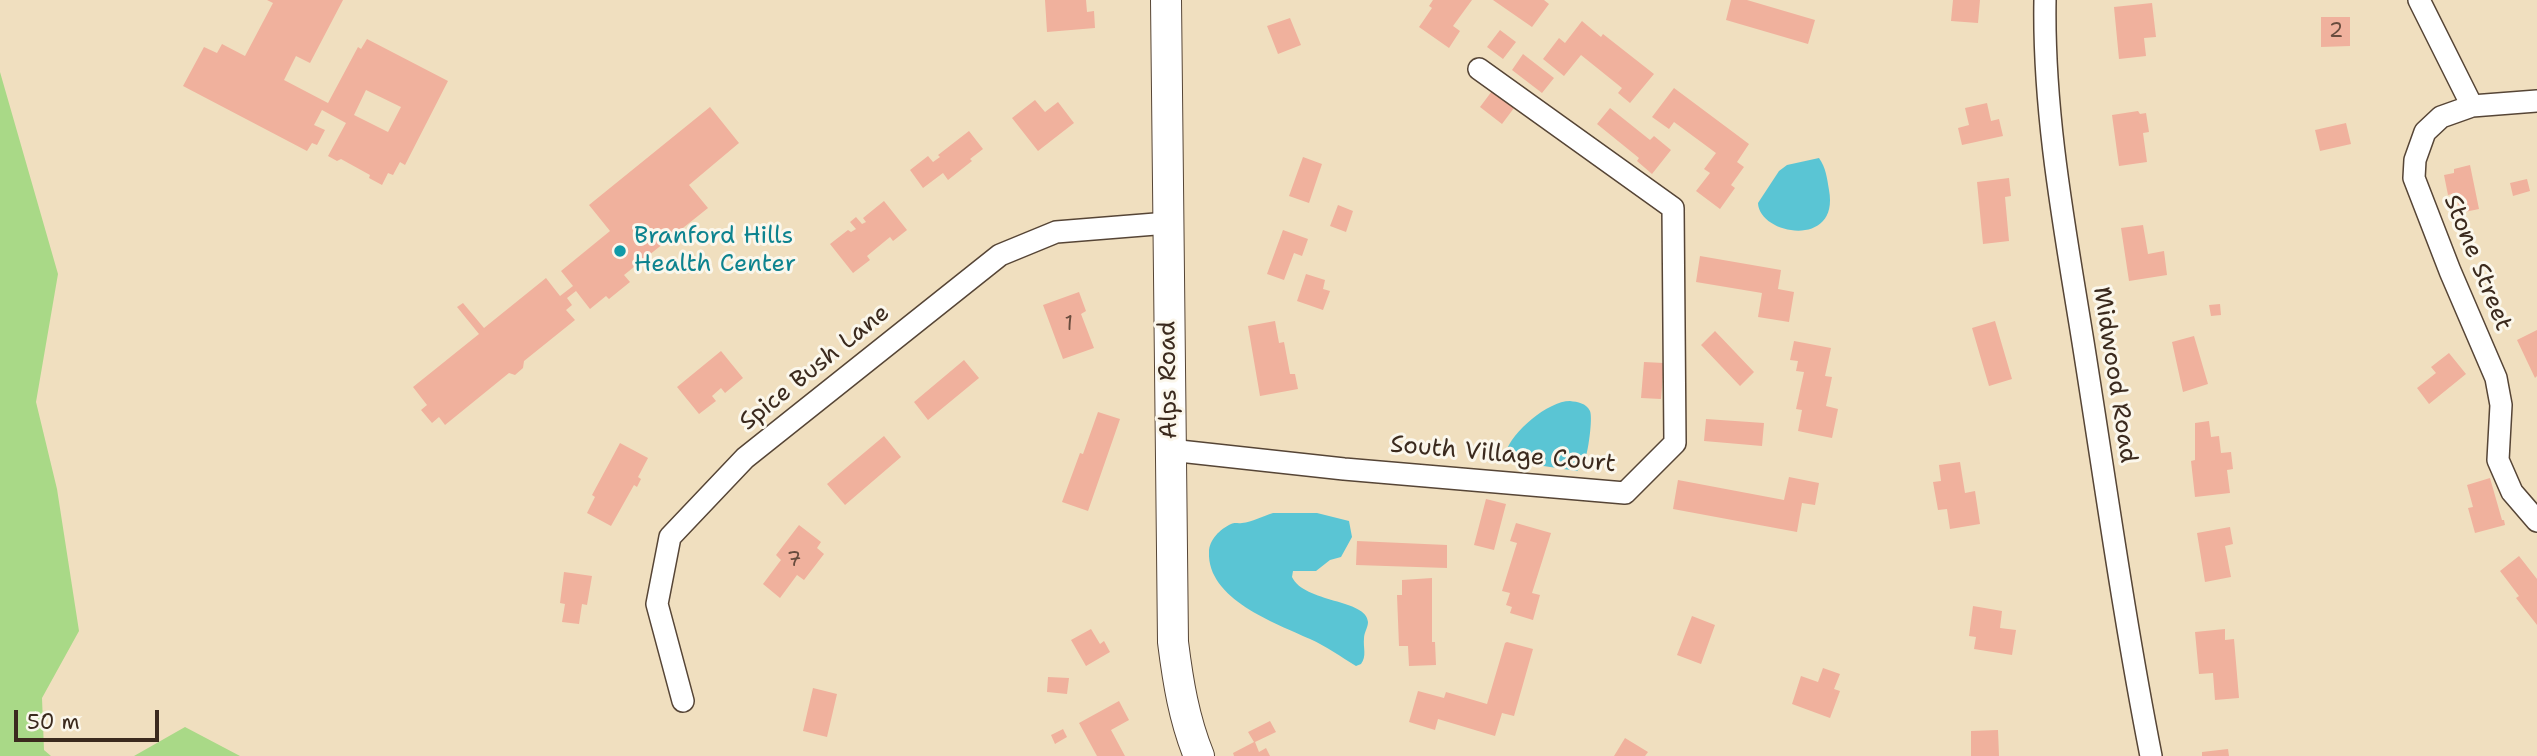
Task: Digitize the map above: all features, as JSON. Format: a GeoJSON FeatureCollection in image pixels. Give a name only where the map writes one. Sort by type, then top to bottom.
{"type":"FeatureCollection","features":[{"type":"Feature","properties":{"kind":"street","name":"Alps Road"},"geometry":{"type":"LineString","coordinates":[[1166,0],[1172,642],[1179,694],[1199,756]]}},
{"type":"Feature","properties":{"kind":"street","name":"Midwood Road"},"geometry":{"type":"LineString","coordinates":[[2045,0],[2044,29],[2053,143],[2109,513],[2151,756]]}},
{"type":"Feature","properties":{"kind":"street"},"geometry":{"type":"LineString","coordinates":[[2419,0],[2472,106]]}},
{"type":"Feature","properties":{"kind":"street","name":"South Village Court"},"geometry":{"type":"LineString","coordinates":[[1170,450],[1344,469],[1625,493],[1675,443],[1673,208],[1479,69]]}},
{"type":"Feature","properties":{"kind":"street","name":"Stone Street"},"geometry":{"type":"LineString","coordinates":[[2537,101],[2472,106],[2441,117],[2425,132],[2415,160],[2414,178],[2496,378],[2501,405],[2498,460],[2512,492],[2537,521]]}},
{"type":"Feature","properties":{"kind":"street","name":"Spice Bush Lane"},"geometry":{"type":"LineString","coordinates":[[684,701],[657,604],[670,537],[745,458],[1000,255],[1056,232],[1168,223]]}},
{"type":"Feature","properties":{"kind":"green space"},"geometry":{"type":"Polygon","coordinates":[[[0,72],[58,274],[36,402],[57,489],[79,631],[42,698],[44,750],[51,756],[0,756],[0,72]]]}},
{"type":"Feature","properties":{"kind":"green space"},"geometry":{"type":"Polygon","coordinates":[[[185,727],[240,756],[134,756],[185,727]]]}},
{"type":"Feature","properties":{"kind":"water"},"geometry":{"type":"Polygon","coordinates":[[[1819,158],[1825,169],[1829,190],[1829,209],[1823,221],[1812,228],[1798,231],[1771,223],[1762,214],[1758,203],[1779,171],[1787,165],[1819,158]]]}},
{"type":"Feature","properties":{"kind":"water"},"geometry":{"type":"Polygon","coordinates":[[[1570,401],[1584,405],[1591,415],[1587,452],[1584,463],[1577,471],[1510,461],[1506,452],[1523,427],[1552,406],[1570,401]]]}},
{"type":"Feature","properties":{"kind":"water"},"geometry":{"type":"Polygon","coordinates":[[[1273,513],[1317,513],[1349,521],[1352,537],[1341,557],[1330,560],[1316,571],[1293,571],[1292,577],[1309,592],[1357,609],[1365,615],[1368,622],[1361,664],[1356,666],[1316,642],[1262,617],[1231,596],[1219,583],[1211,569],[1209,552],[1216,535],[1231,524],[1273,513]]]}},
{"type":"Feature","properties":{"kind":"building"},"geometry":{"type":"Polygon","coordinates":[[[267,0],[343,0],[310,63],[296,56],[284,80],[328,103],[358,47],[361,49],[367,39],[448,81],[405,165],[400,162],[393,175],[388,173],[382,185],[341,159],[337,161],[328,156],[346,123],[322,110],[314,125],[325,130],[317,145],[312,143],[307,151],[183,86],[204,47],[217,53],[222,44],[245,56],[273,3],[267,0]],[[366,90],[354,115],[388,132],[401,107],[366,90]]]}},
{"type":"Feature","properties":{"kind":"building"},"geometry":{"type":"Polygon","coordinates":[[[1045,0],[1086,0],[1087,12],[1094,11],[1095,28],[1047,32],[1045,0]]]}},
{"type":"Feature","properties":{"kind":"building"},"geometry":{"type":"Polygon","coordinates":[[[1433,0],[1472,0],[1453,26],[1460,31],[1449,48],[1419,27],[1432,8],[1429,6],[1433,0]]]}},
{"type":"Feature","properties":{"kind":"building"},"geometry":{"type":"Polygon","coordinates":[[[1493,0],[1544,0],[1549,4],[1532,27],[1493,0]]]}},
{"type":"Feature","properties":{"kind":"building"},"geometry":{"type":"Polygon","coordinates":[[[1731,0],[1747,0],[1815,20],[1808,44],[1726,20],[1731,0]]]}},
{"type":"Feature","properties":{"kind":"building"},"geometry":{"type":"Polygon","coordinates":[[[1953,0],[1980,0],[1978,23],[1951,21],[1953,0]]]}},
{"type":"Feature","properties":{"kind":"building"},"geometry":{"type":"Polygon","coordinates":[[[2152,3],[2156,37],[2144,38],[2146,56],[2119,59],[2114,7],[2152,3]]]}},
{"type":"Feature","properties":{"kind":"building"},"geometry":{"type":"Polygon","coordinates":[[[2321,17],[2350,17],[2350,46],[2321,47],[2321,17]]]}},
{"type":"Feature","properties":{"kind":"building"},"geometry":{"type":"Polygon","coordinates":[[[1290,18],[1301,45],[1278,54],[1267,26],[1290,18]]]}},
{"type":"Feature","properties":{"kind":"building"},"geometry":{"type":"Polygon","coordinates":[[[1582,21],[1654,74],[1630,103],[1618,93],[1622,88],[1581,55],[1564,76],[1543,59],[1559,38],[1565,43],[1582,21]]]}},
{"type":"Feature","properties":{"kind":"building"},"geometry":{"type":"Polygon","coordinates":[[[1500,30],[1516,42],[1503,59],[1487,47],[1500,30]]]}},
{"type":"Feature","properties":{"kind":"building"},"geometry":{"type":"Polygon","coordinates":[[[1523,54],[1554,78],[1542,93],[1512,70],[1523,54]]]}},
{"type":"Feature","properties":{"kind":"building"},"geometry":{"type":"Polygon","coordinates":[[[1674,88],[1749,144],[1737,162],[1744,167],[1731,185],[1735,188],[1720,209],[1696,191],[1710,173],[1704,169],[1716,153],[1674,122],[1669,129],[1652,117],[1674,88]]]}},
{"type":"Feature","properties":{"kind":"building"},"geometry":{"type":"Polygon","coordinates":[[[1492,91],[1514,108],[1502,124],[1480,107],[1492,91]]]}},
{"type":"Feature","properties":{"kind":"building"},"geometry":{"type":"Polygon","coordinates":[[[1035,100],[1045,112],[1058,102],[1074,123],[1038,151],[1012,118],[1035,100]]]}},
{"type":"Feature","properties":{"kind":"building"},"geometry":{"type":"Polygon","coordinates":[[[1987,103],[1991,121],[1999,119],[2003,136],[1962,145],[1958,128],[1969,125],[1965,108],[1987,103]]]}},
{"type":"Feature","properties":{"kind":"building","name":"Branford Hills Health Center"},"geometry":{"type":"Polygon","coordinates":[[[710,107],[739,143],[689,185],[708,208],[624,275],[630,282],[609,299],[606,296],[590,309],[576,291],[567,298],[572,305],[566,310],[575,320],[524,361],[523,368],[515,375],[509,373],[445,425],[439,417],[432,423],[421,410],[427,405],[413,387],[479,334],[457,307],[463,303],[484,328],[546,278],[560,296],[573,286],[561,271],[610,231],[589,205],[710,107]]]}},
{"type":"Feature","properties":{"kind":"building"},"geometry":{"type":"Polygon","coordinates":[[[1610,108],[1650,140],[1654,136],[1671,150],[1652,174],[1637,161],[1639,158],[1597,124],[1610,108]]]}},
{"type":"Feature","properties":{"kind":"building"},"geometry":{"type":"Polygon","coordinates":[[[2138,111],[2140,114],[2146,113],[2149,132],[2143,133],[2147,162],[2119,166],[2112,115],[2138,111]]]}},
{"type":"Feature","properties":{"kind":"building"},"geometry":{"type":"Polygon","coordinates":[[[2346,123],[2351,144],[2320,151],[2315,130],[2346,123]]]}},
{"type":"Feature","properties":{"kind":"building"},"geometry":{"type":"Polygon","coordinates":[[[969,131],[983,149],[948,180],[943,173],[923,188],[910,170],[928,156],[933,162],[969,131]]]}},
{"type":"Feature","properties":{"kind":"building"},"geometry":{"type":"Polygon","coordinates":[[[1303,157],[1322,164],[1309,203],[1289,196],[1303,157]]]}},
{"type":"Feature","properties":{"kind":"building"},"geometry":{"type":"Polygon","coordinates":[[[2470,165],[2479,209],[2460,213],[2456,193],[2448,195],[2444,175],[2470,165]]]}},
{"type":"Feature","properties":{"kind":"building"},"geometry":{"type":"Polygon","coordinates":[[[2009,178],[2011,196],[2005,197],[2009,241],[1983,244],[1977,182],[2009,178]]]}},
{"type":"Feature","properties":{"kind":"building"},"geometry":{"type":"Polygon","coordinates":[[[2527,179],[2530,191],[2513,196],[2510,183],[2527,179]]]}},
{"type":"Feature","properties":{"kind":"building"},"geometry":{"type":"Polygon","coordinates":[[[884,201],[907,230],[893,241],[890,237],[867,256],[870,260],[853,273],[830,244],[848,230],[851,232],[856,229],[850,222],[856,217],[862,224],[866,222],[863,218],[884,201]]]}},
{"type":"Feature","properties":{"kind":"building"},"geometry":{"type":"Polygon","coordinates":[[[1338,205],[1353,211],[1346,232],[1330,226],[1338,205]]]}},
{"type":"Feature","properties":{"kind":"building"},"geometry":{"type":"Polygon","coordinates":[[[2143,225],[2148,254],[2164,251],[2167,275],[2129,281],[2121,228],[2143,225]]]}},
{"type":"Feature","properties":{"kind":"building"},"geometry":{"type":"Polygon","coordinates":[[[1283,230],[1308,239],[1302,256],[1294,253],[1284,280],[1267,274],[1283,230]]]}},
{"type":"Feature","properties":{"kind":"building"},"geometry":{"type":"Polygon","coordinates":[[[1700,256],[1781,270],[1778,289],[1794,292],[1789,322],[1758,317],[1762,293],[1696,282],[1700,256]]]}},
{"type":"Feature","properties":{"kind":"building"},"geometry":{"type":"Polygon","coordinates":[[[1306,274],[1325,280],[1323,289],[1330,291],[1323,310],[1297,301],[1306,274]]]}},
{"type":"Feature","properties":{"kind":"building"},"geometry":{"type":"Polygon","coordinates":[[[1079,292],[1086,311],[1081,314],[1094,348],[1063,359],[1043,305],[1079,292]]]}},
{"type":"Feature","properties":{"kind":"building"},"geometry":{"type":"Polygon","coordinates":[[[2220,304],[2221,315],[2211,316],[2209,305],[2220,304]]]}},
{"type":"Feature","properties":{"kind":"building"},"geometry":{"type":"Polygon","coordinates":[[[1275,321],[1279,343],[1284,342],[1290,374],[1295,374],[1298,389],[1260,396],[1248,326],[1275,321]]]}},
{"type":"Feature","properties":{"kind":"building"},"geometry":{"type":"Polygon","coordinates":[[[1995,321],[2012,379],[1989,386],[1972,328],[1995,321]]]}},
{"type":"Feature","properties":{"kind":"building"},"geometry":{"type":"Polygon","coordinates":[[[2537,330],[2537,376],[2535,378],[2517,340],[2537,330]]]}},
{"type":"Feature","properties":{"kind":"building"},"geometry":{"type":"Polygon","coordinates":[[[1715,331],[1754,372],[1740,386],[1701,345],[1715,331]]]}},
{"type":"Feature","properties":{"kind":"building"},"geometry":{"type":"Polygon","coordinates":[[[2194,336],[2208,384],[2183,392],[2172,342],[2194,336]]]}},
{"type":"Feature","properties":{"kind":"building"},"geometry":{"type":"Polygon","coordinates":[[[1794,341],[1831,348],[1825,376],[1832,377],[1826,406],[1838,409],[1832,438],[1798,431],[1802,410],[1796,409],[1804,372],[1796,371],[1798,361],[1790,360],[1794,341]]]}},
{"type":"Feature","properties":{"kind":"building"},"geometry":{"type":"Polygon","coordinates":[[[721,351],[743,378],[725,393],[721,388],[712,396],[716,401],[699,414],[677,387],[721,351]]]}},
{"type":"Feature","properties":{"kind":"building"},"geometry":{"type":"Polygon","coordinates":[[[2449,353],[2466,374],[2429,404],[2417,388],[2436,373],[2431,367],[2449,353]]]}},
{"type":"Feature","properties":{"kind":"building"},"geometry":{"type":"Polygon","coordinates":[[[964,360],[979,378],[928,420],[914,402],[964,360]]]}},
{"type":"Feature","properties":{"kind":"building"},"geometry":{"type":"Polygon","coordinates":[[[1644,362],[1664,363],[1661,399],[1641,398],[1644,362]]]}},
{"type":"Feature","properties":{"kind":"building"},"geometry":{"type":"Polygon","coordinates":[[[1098,412],[1120,419],[1088,511],[1062,502],[1098,412]]]}},
{"type":"Feature","properties":{"kind":"building"},"geometry":{"type":"Polygon","coordinates":[[[1706,419],[1764,423],[1762,446],[1704,441],[1706,419]]]}},
{"type":"Feature","properties":{"kind":"building"},"geometry":{"type":"Polygon","coordinates":[[[2209,421],[2211,437],[2219,436],[2221,453],[2231,452],[2233,469],[2227,470],[2230,493],[2195,497],[2191,461],[2195,460],[2195,423],[2209,421]]]}},
{"type":"Feature","properties":{"kind":"building"},"geometry":{"type":"Polygon","coordinates":[[[884,436],[901,457],[845,505],[827,484],[884,436]]]}},
{"type":"Feature","properties":{"kind":"building"},"geometry":{"type":"Polygon","coordinates":[[[620,443],[648,458],[638,477],[641,479],[637,487],[634,485],[611,526],[587,513],[595,497],[592,495],[620,443]]]}},
{"type":"Feature","properties":{"kind":"building"},"geometry":{"type":"Polygon","coordinates":[[[1960,462],[1965,493],[1975,491],[1980,524],[1950,529],[1947,509],[1938,510],[1933,482],[1941,481],[1939,465],[1960,462]]]}},
{"type":"Feature","properties":{"kind":"building"},"geometry":{"type":"Polygon","coordinates":[[[1789,477],[1819,483],[1815,505],[1802,503],[1797,532],[1673,509],[1678,480],[1784,500],[1789,477]]]}},
{"type":"Feature","properties":{"kind":"building"},"geometry":{"type":"Polygon","coordinates":[[[2490,478],[2505,525],[2475,533],[2468,508],[2473,507],[2467,485],[2490,478]]]}},
{"type":"Feature","properties":{"kind":"building"},"geometry":{"type":"Polygon","coordinates":[[[1486,499],[1506,504],[1494,550],[1474,545],[1486,499]]]}},
{"type":"Feature","properties":{"kind":"building"},"geometry":{"type":"Polygon","coordinates":[[[1516,523],[1551,533],[1532,593],[1540,595],[1533,620],[1510,613],[1512,607],[1506,605],[1510,593],[1502,591],[1517,543],[1510,541],[1516,523]]]}},
{"type":"Feature","properties":{"kind":"building"},"geometry":{"type":"Polygon","coordinates":[[[799,525],[821,542],[817,548],[824,554],[804,580],[797,575],[780,598],[763,584],[781,560],[776,555],[799,525]]]}},
{"type":"Feature","properties":{"kind":"building"},"geometry":{"type":"Polygon","coordinates":[[[2230,527],[2233,544],[2225,546],[2231,577],[2205,582],[2197,533],[2230,527]]]}},
{"type":"Feature","properties":{"kind":"building"},"geometry":{"type":"Polygon","coordinates":[[[1357,541],[1447,545],[1447,568],[1356,565],[1357,541]]]}},
{"type":"Feature","properties":{"kind":"building"},"geometry":{"type":"Polygon","coordinates":[[[2519,556],[2537,579],[2537,625],[2500,571],[2519,556]]]}},
{"type":"Feature","properties":{"kind":"building"},"geometry":{"type":"Polygon","coordinates":[[[564,572],[592,576],[587,605],[582,604],[579,624],[562,622],[565,604],[560,603],[564,572]]]}},
{"type":"Feature","properties":{"kind":"building"},"geometry":{"type":"Polygon","coordinates":[[[1432,578],[1432,642],[1435,642],[1436,665],[1409,666],[1408,646],[1399,646],[1397,595],[1402,595],[1402,580],[1432,578]]]}},
{"type":"Feature","properties":{"kind":"building"},"geometry":{"type":"Polygon","coordinates":[[[1973,606],[2002,611],[2000,628],[2016,630],[2012,655],[1974,649],[1976,637],[1969,636],[1973,606]]]}},
{"type":"Feature","properties":{"kind":"building"},"geometry":{"type":"Polygon","coordinates":[[[1692,616],[1715,625],[1701,664],[1677,655],[1692,616]]]}},
{"type":"Feature","properties":{"kind":"building"},"geometry":{"type":"Polygon","coordinates":[[[1091,629],[1100,644],[1104,641],[1110,652],[1086,666],[1071,640],[1091,629]]]}},
{"type":"Feature","properties":{"kind":"building"},"geometry":{"type":"Polygon","coordinates":[[[2225,629],[2225,640],[2234,639],[2239,698],[2215,700],[2213,673],[2199,674],[2195,632],[2225,629]]]}},
{"type":"Feature","properties":{"kind":"building"},"geometry":{"type":"Polygon","coordinates":[[[1507,642],[1533,649],[1514,716],[1502,713],[1495,736],[1438,719],[1435,730],[1409,722],[1418,691],[1444,698],[1446,692],[1487,704],[1507,642]]]}},
{"type":"Feature","properties":{"kind":"building"},"geometry":{"type":"Polygon","coordinates":[[[1823,668],[1840,674],[1834,689],[1840,691],[1830,718],[1792,704],[1801,676],[1818,682],[1823,668]]]}},
{"type":"Feature","properties":{"kind":"building"},"geometry":{"type":"Polygon","coordinates":[[[1048,677],[1069,678],[1067,694],[1047,692],[1048,677]]]}},
{"type":"Feature","properties":{"kind":"building"},"geometry":{"type":"Polygon","coordinates":[[[813,688],[837,694],[827,737],[803,731],[813,688]]]}},
{"type":"Feature","properties":{"kind":"building"},"geometry":{"type":"Polygon","coordinates":[[[1119,701],[1129,720],[1111,730],[1125,756],[1097,756],[1079,723],[1119,701]]]}},
{"type":"Feature","properties":{"kind":"building"},"geometry":{"type":"Polygon","coordinates":[[[1270,721],[1276,732],[1255,742],[1259,752],[1266,748],[1270,756],[1234,756],[1233,753],[1254,742],[1248,732],[1270,721]]]}},
{"type":"Feature","properties":{"kind":"building"},"geometry":{"type":"Polygon","coordinates":[[[1063,729],[1067,737],[1055,744],[1051,735],[1063,729]]]}},
{"type":"Feature","properties":{"kind":"building"},"geometry":{"type":"Polygon","coordinates":[[[1998,730],[1999,756],[1971,756],[1971,731],[1998,730]]]}},
{"type":"Feature","properties":{"kind":"building"},"geometry":{"type":"Polygon","coordinates":[[[1625,738],[1648,752],[1645,756],[1614,756],[1625,738]]]}},
{"type":"Feature","properties":{"kind":"building"},"geometry":{"type":"Polygon","coordinates":[[[2228,749],[2229,756],[2202,756],[2202,752],[2228,749]]]}},
{"type":"Feature","properties":{"kind":"place","name":"Branford Hills Health Center"},"geometry":{"type":"Point","coordinates":[620,251]}}]}
